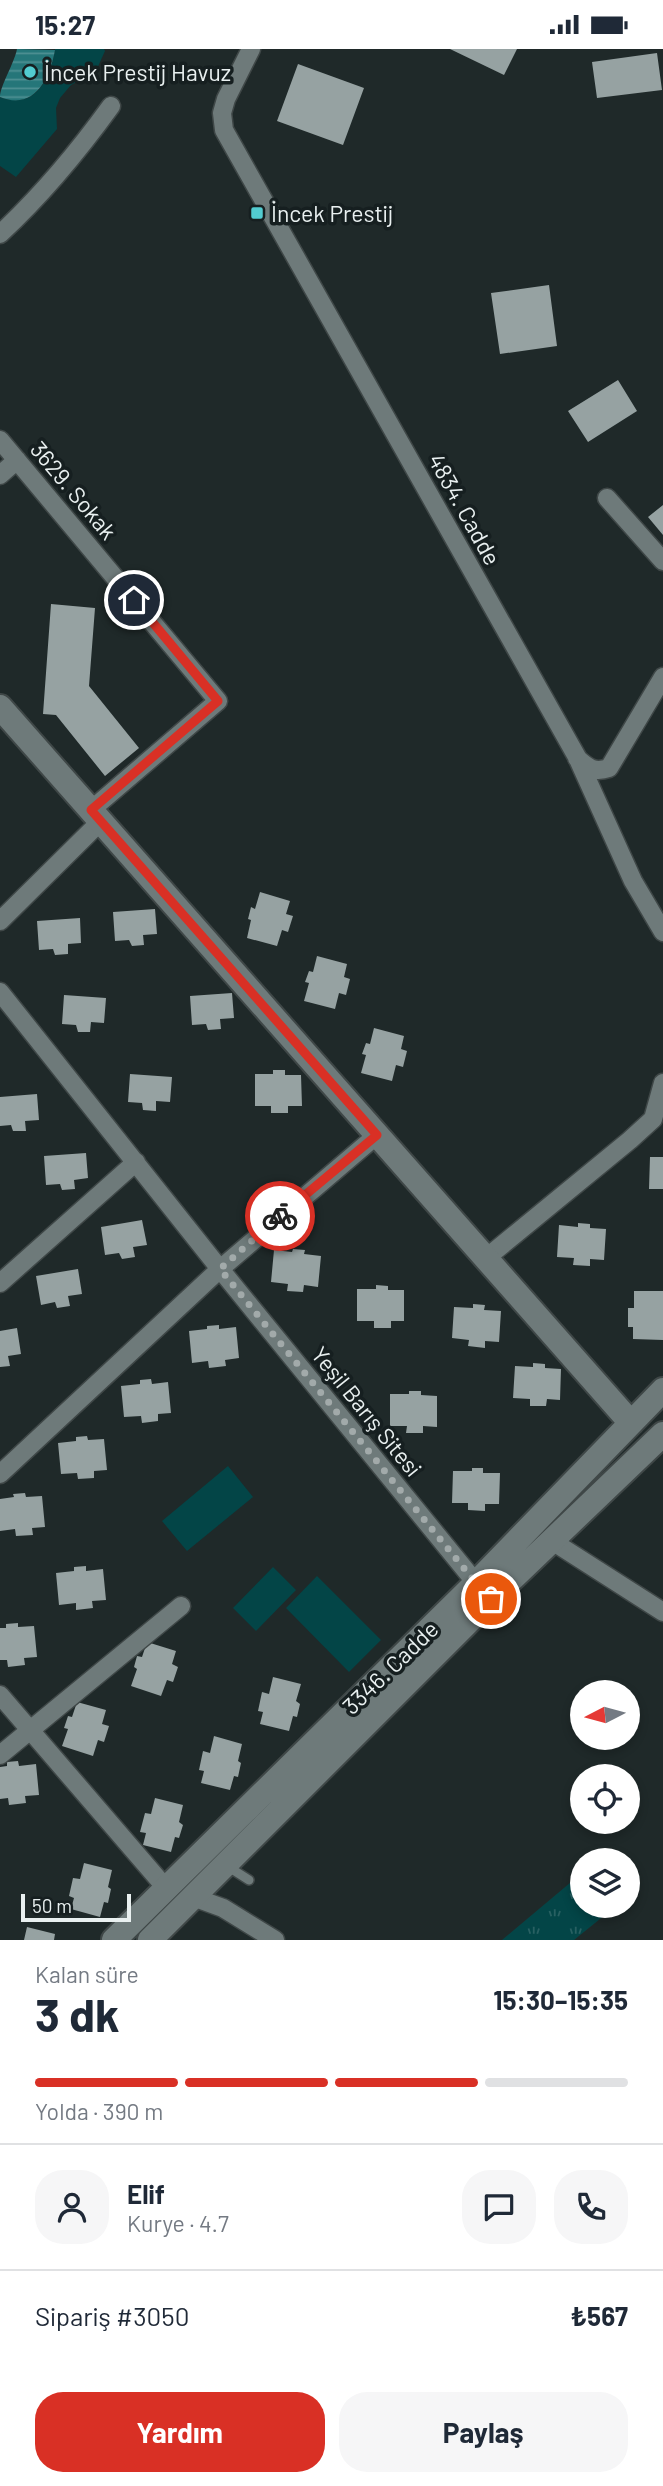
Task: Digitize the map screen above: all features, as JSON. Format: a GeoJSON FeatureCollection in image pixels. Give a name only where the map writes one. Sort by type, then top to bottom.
{"type":"FeatureCollection","features":[{"type":"Feature","properties":{"kind":"street","name":"4834. Cadde"},"geometry":{"type":"LineString","coordinates":[[251,49],[226,99],[222,113],[224,130],[577,757],[633,881],[663,932]]}},
{"type":"Feature","properties":{"kind":"street"},"geometry":{"type":"LineString","coordinates":[[0,234],[33,204],[63,170],[111,106]]}},
{"type":"Feature","properties":{"kind":"street","name":"3629. Sokak"},"geometry":{"type":"LineString","coordinates":[[0,440],[218,701],[96,816]]}},
{"type":"Feature","properties":{"kind":"street"},"geometry":{"type":"LineString","coordinates":[[0,475],[17,460]]}},
{"type":"Feature","properties":{"kind":"street"},"geometry":{"type":"LineString","coordinates":[[607,498],[663,561]]}},
{"type":"Feature","properties":{"kind":"street"},"geometry":{"type":"LineString","coordinates":[[577,757],[589,769],[599,771],[609,768],[663,677]]}},
{"type":"Feature","properties":{"kind":"street"},"geometry":{"type":"LineString","coordinates":[[0,707],[631,1423]]}},
{"type":"Feature","properties":{"kind":"street"},"geometry":{"type":"LineString","coordinates":[[0,921],[96,816]]}},
{"type":"Feature","properties":{"kind":"street","name":"Yeşil Barış Sitesi"},"geometry":{"type":"LineString","coordinates":[[0,992],[220,1269],[483,1591]]}},
{"type":"Feature","properties":{"kind":"street"},"geometry":{"type":"LineString","coordinates":[[485,1259],[653,1119],[663,1083]]}},
{"type":"Feature","properties":{"kind":"street"},"geometry":{"type":"LineString","coordinates":[[0,1474],[220,1269],[377,1135]]}},
{"type":"Feature","properties":{"kind":"street"},"geometry":{"type":"LineString","coordinates":[[0,1283],[136,1163]]}},
{"type":"Feature","properties":{"kind":"street","name":"3346. Cadde"},"geometry":{"type":"LineString","coordinates":[[150,1940],[225,1865],[483,1591],[663,1390]]}},
{"type":"Feature","properties":{"kind":"street","name":"3346. Cadde"},"geometry":{"type":"LineString","coordinates":[[114,1940],[165,1887],[483,1591],[552,1541],[663,1434]]}},
{"type":"Feature","properties":{"kind":"street"},"geometry":{"type":"LineString","coordinates":[[552,1541],[663,1612]]}},
{"type":"Feature","properties":{"kind":"street"},"geometry":{"type":"LineString","coordinates":[[0,1755],[181,1606]]}},
{"type":"Feature","properties":{"kind":"street"},"geometry":{"type":"LineString","coordinates":[[0,1695],[165,1887],[223,1908],[272,1939]]}},
{"type":"Feature","properties":{"kind":"lane"},"geometry":{"type":"LineString","coordinates":[[225,1865],[249,1880]]}},
{"type":"Feature","properties":{"kind":"green space"},"geometry":{"type":"Polygon","coordinates":[[[55,49],[105,51],[96,71],[71,85],[60,98],[56,108],[57,129],[16,177],[0,166],[0,97],[12,100],[32,96],[50,71],[55,49]]]}},
{"type":"Feature","properties":{"kind":"green space"},"geometry":{"type":"Polygon","coordinates":[[[228,1466],[253,1497],[187,1551],[162,1521],[228,1466]]]}},
{"type":"Feature","properties":{"kind":"green space"},"geometry":{"type":"Polygon","coordinates":[[[273,1567],[296,1590],[256,1631],[233,1608],[273,1567]]]}},
{"type":"Feature","properties":{"kind":"green space"},"geometry":{"type":"Polygon","coordinates":[[[317,1576],[381,1640],[349,1672],[286,1608],[317,1576]]]}},
{"type":"Feature","properties":{"kind":"green space"},"geometry":{"type":"Polygon","coordinates":[[[570,1883],[570,1918],[601,1918],[574,1940],[502,1940],[570,1883]]]}},
{"type":"Feature","properties":{"kind":"shaded area","name":"İncek Prestij Havuz"},"geometry":{"type":"Polygon","coordinates":[[[17,49],[55,50],[49,72],[38,90],[22,100],[12,100],[0,97],[17,49]]]}},
{"type":"Feature","properties":{"kind":"building"},"geometry":{"type":"Polygon","coordinates":[[[450,49],[517,49],[504,75],[450,49]]]}},
{"type":"Feature","properties":{"kind":"building"},"geometry":{"type":"Polygon","coordinates":[[[657,53],[662,90],[597,98],[592,62],[657,53]]]}},
{"type":"Feature","properties":{"kind":"building"},"geometry":{"type":"Polygon","coordinates":[[[298,64],[364,88],[343,145],[277,121],[298,64]]]}},
{"type":"Feature","properties":{"kind":"building"},"geometry":{"type":"Polygon","coordinates":[[[549,285],[557,346],[500,354],[491,293],[549,285]]]}},
{"type":"Feature","properties":{"kind":"building"},"geometry":{"type":"Polygon","coordinates":[[[618,380],[637,411],[588,442],[568,411],[618,380]]]}},
{"type":"Feature","properties":{"kind":"building"},"geometry":{"type":"Polygon","coordinates":[[[663,505],[663,535],[648,517],[663,505]]]}},
{"type":"Feature","properties":{"kind":"building"},"geometry":{"type":"Polygon","coordinates":[[[51,604],[95,608],[89,686],[139,748],[105,776],[56,715],[43,714],[51,604]]]}},
{"type":"Feature","properties":{"kind":"building"},"geometry":{"type":"Polygon","coordinates":[[[260,892],[290,901],[286,914],[293,916],[288,932],[282,930],[277,946],[247,938],[251,907],[255,909],[260,892]]]}},
{"type":"Feature","properties":{"kind":"building"},"geometry":{"type":"Polygon","coordinates":[[[155,909],[157,934],[143,935],[144,945],[132,946],[129,940],[115,941],[113,912],[155,909]]]}},
{"type":"Feature","properties":{"kind":"building"},"geometry":{"type":"Polygon","coordinates":[[[80,918],[81,943],[68,944],[68,954],[55,955],[53,949],[39,950],[37,921],[80,918]]]}},
{"type":"Feature","properties":{"kind":"building"},"geometry":{"type":"Polygon","coordinates":[[[317,956],[347,964],[344,977],[350,979],[346,995],[339,993],[335,1009],[304,1001],[309,983],[305,982],[309,971],[313,972],[317,956]]]}},
{"type":"Feature","properties":{"kind":"building"},"geometry":{"type":"Polygon","coordinates":[[[232,993],[234,1018],[220,1019],[221,1029],[208,1030],[206,1024],[192,1025],[190,996],[232,993]]]}},
{"type":"Feature","properties":{"kind":"building"},"geometry":{"type":"Polygon","coordinates":[[[64,995],[106,998],[104,1023],[91,1022],[90,1032],[78,1032],[76,1025],[62,1024],[64,995]]]}},
{"type":"Feature","properties":{"kind":"building"},"geometry":{"type":"Polygon","coordinates":[[[374,1028],[404,1036],[401,1049],[407,1051],[403,1067],[396,1065],[392,1081],[361,1073],[366,1055],[362,1054],[366,1043],[370,1044],[374,1028]]]}},
{"type":"Feature","properties":{"kind":"building"},"geometry":{"type":"Polygon","coordinates":[[[273,1070],[285,1070],[285,1075],[301,1075],[302,1106],[288,1106],[288,1113],[271,1113],[271,1106],[255,1106],[255,1074],[273,1074],[273,1070]]]}},
{"type":"Feature","properties":{"kind":"building"},"geometry":{"type":"Polygon","coordinates":[[[130,1074],[172,1077],[170,1102],[156,1101],[156,1111],[143,1110],[142,1103],[128,1102],[130,1074]]]}},
{"type":"Feature","properties":{"kind":"building"},"geometry":{"type":"Polygon","coordinates":[[[37,1094],[39,1120],[25,1121],[26,1131],[13,1131],[11,1125],[0,1126],[0,1097],[37,1094]]]}},
{"type":"Feature","properties":{"kind":"building"},"geometry":{"type":"Polygon","coordinates":[[[86,1153],[88,1178],[74,1180],[75,1189],[62,1190],[60,1184],[46,1185],[44,1156],[86,1153]]]}},
{"type":"Feature","properties":{"kind":"building"},"geometry":{"type":"Polygon","coordinates":[[[650,1157],[663,1157],[663,1189],[649,1189],[650,1157]]]}},
{"type":"Feature","properties":{"kind":"building"},"geometry":{"type":"Polygon","coordinates":[[[142,1220],[147,1245],[133,1247],[135,1257],[122,1259],[119,1253],[105,1255],[101,1227],[142,1220]]]}},
{"type":"Feature","properties":{"kind":"building"},"geometry":{"type":"Polygon","coordinates":[[[578,1223],[590,1224],[590,1228],[606,1229],[604,1260],[590,1259],[590,1266],[573,1265],[574,1258],[557,1257],[559,1225],[578,1227],[578,1223]]]}},
{"type":"Feature","properties":{"kind":"building"},"geometry":{"type":"Polygon","coordinates":[[[293,1249],[305,1250],[304,1254],[321,1256],[318,1287],[304,1285],[303,1292],[287,1291],[288,1284],[271,1282],[274,1250],[292,1252],[293,1249]]]}},
{"type":"Feature","properties":{"kind":"building"},"geometry":{"type":"Polygon","coordinates":[[[78,1269],[82,1294],[68,1296],[70,1306],[57,1308],[55,1302],[41,1305],[36,1276],[78,1269]]]}},
{"type":"Feature","properties":{"kind":"building"},"geometry":{"type":"Polygon","coordinates":[[[376,1285],[388,1286],[388,1290],[404,1290],[404,1321],[391,1321],[391,1328],[374,1328],[374,1321],[357,1321],[357,1289],[376,1289],[376,1285]]]}},
{"type":"Feature","properties":{"kind":"building"},"geometry":{"type":"Polygon","coordinates":[[[634,1291],[663,1291],[663,1340],[633,1339],[633,1327],[628,1327],[628,1308],[634,1308],[634,1291]]]}},
{"type":"Feature","properties":{"kind":"building"},"geometry":{"type":"Polygon","coordinates":[[[473,1304],[485,1305],[484,1310],[501,1311],[499,1342],[485,1341],[485,1348],[468,1346],[469,1340],[452,1338],[454,1307],[473,1308],[473,1304]]]}},
{"type":"Feature","properties":{"kind":"building"},"geometry":{"type":"Polygon","coordinates":[[[219,1325],[219,1329],[236,1327],[239,1358],[225,1360],[226,1366],[209,1368],[208,1361],[192,1363],[189,1331],[219,1325]]]}},
{"type":"Feature","properties":{"kind":"building"},"geometry":{"type":"Polygon","coordinates":[[[17,1328],[21,1354],[8,1356],[10,1366],[0,1367],[0,1331],[17,1328]]]}},
{"type":"Feature","properties":{"kind":"building"},"geometry":{"type":"Polygon","coordinates":[[[533,1363],[545,1364],[545,1368],[561,1369],[560,1400],[547,1399],[546,1406],[530,1406],[530,1399],[513,1398],[515,1366],[533,1367],[533,1363]]]}},
{"type":"Feature","properties":{"kind":"building"},"geometry":{"type":"Polygon","coordinates":[[[151,1379],[152,1384],[168,1382],[171,1413],[158,1414],[158,1421],[142,1423],[141,1416],[124,1417],[121,1386],[140,1384],[140,1380],[151,1379]]]}},
{"type":"Feature","properties":{"kind":"building"},"geometry":{"type":"Polygon","coordinates":[[[409,1391],[421,1391],[421,1395],[437,1396],[437,1427],[423,1426],[423,1433],[406,1433],[407,1426],[390,1426],[390,1394],[409,1394],[409,1391]]]}},
{"type":"Feature","properties":{"kind":"building"},"geometry":{"type":"Polygon","coordinates":[[[87,1436],[88,1440],[104,1439],[107,1470],[94,1471],[94,1478],[78,1479],[77,1473],[61,1474],[58,1443],[76,1441],[76,1437],[87,1436]]]}},
{"type":"Feature","properties":{"kind":"building"},"geometry":{"type":"Polygon","coordinates":[[[472,1468],[483,1468],[483,1473],[500,1473],[499,1504],[485,1504],[485,1511],[468,1510],[468,1503],[452,1503],[453,1471],[472,1471],[472,1468]]]}},
{"type":"Feature","properties":{"kind":"building"},"geometry":{"type":"Polygon","coordinates":[[[25,1493],[26,1497],[42,1496],[45,1527],[32,1528],[33,1535],[16,1536],[15,1529],[0,1531],[0,1499],[25,1493]]]}},
{"type":"Feature","properties":{"kind":"building"},"geometry":{"type":"Polygon","coordinates":[[[86,1566],[86,1571],[103,1569],[106,1600],[92,1601],[93,1608],[76,1610],[76,1603],[59,1605],[56,1573],[74,1571],[74,1567],[86,1566]]]}},
{"type":"Feature","properties":{"kind":"building"},"geometry":{"type":"Polygon","coordinates":[[[18,1623],[18,1627],[34,1626],[37,1657],[24,1658],[25,1665],[8,1667],[7,1660],[0,1660],[0,1628],[6,1628],[6,1624],[18,1623]]]}},
{"type":"Feature","properties":{"kind":"building"},"geometry":{"type":"Polygon","coordinates":[[[147,1642],[176,1651],[172,1664],[178,1667],[173,1682],[167,1680],[161,1696],[131,1686],[137,1669],[134,1667],[137,1656],[142,1657],[147,1642]]]}},
{"type":"Feature","properties":{"kind":"building"},"geometry":{"type":"Polygon","coordinates":[[[273,1677],[301,1684],[296,1701],[300,1704],[297,1717],[293,1716],[289,1731],[260,1724],[263,1712],[258,1711],[262,1692],[269,1694],[273,1677]]]}},
{"type":"Feature","properties":{"kind":"building"},"geometry":{"type":"Polygon","coordinates":[[[77,1702],[106,1710],[102,1724],[109,1726],[104,1742],[98,1740],[93,1756],[62,1746],[68,1729],[64,1728],[68,1716],[72,1717],[77,1702]]]}},
{"type":"Feature","properties":{"kind":"building"},"geometry":{"type":"Polygon","coordinates":[[[214,1736],[242,1744],[238,1777],[234,1776],[230,1790],[201,1783],[204,1771],[199,1770],[203,1751],[210,1753],[214,1736]]]}},
{"type":"Feature","properties":{"kind":"building"},"geometry":{"type":"Polygon","coordinates":[[[18,1761],[19,1766],[36,1764],[39,1795],[25,1796],[26,1803],[9,1805],[8,1798],[0,1799],[0,1767],[7,1766],[7,1762],[18,1761]]]}},
{"type":"Feature","properties":{"kind":"building"},"geometry":{"type":"Polygon","coordinates":[[[155,1798],[183,1805],[179,1822],[183,1825],[179,1838],[175,1837],[171,1852],[143,1845],[146,1833],[140,1832],[145,1813],[151,1814],[155,1798]]]}},
{"type":"Feature","properties":{"kind":"building"},"geometry":{"type":"Polygon","coordinates":[[[84,1863],[112,1870],[108,1903],[104,1902],[100,1917],[71,1909],[74,1898],[69,1896],[73,1878],[80,1879],[84,1863]]]}},
{"type":"Feature","properties":{"kind":"building"},"geometry":{"type":"Polygon","coordinates":[[[27,1927],[55,1934],[54,1940],[24,1940],[27,1927]]]}},
{"type":"Feature","properties":{"kind":"way so far"},"geometry":{"type":"LineString","coordinates":[[280,1216],[220,1269],[491,1599]]}},
{"type":"Feature","properties":{"kind":"place","name":"İncek Prestij Havuz"},"geometry":{"type":"Point","coordinates":[30,72]}},
{"type":"Feature","properties":{"kind":"place","name":"İncek Prestij"},"geometry":{"type":"Point","coordinates":[257,213]}},
{"type":"Feature","properties":{"kind":"route"},"geometry":{"type":"LineString","coordinates":[[134,600],[218,701],[91,810],[377,1135],[280,1216]]}}]}
